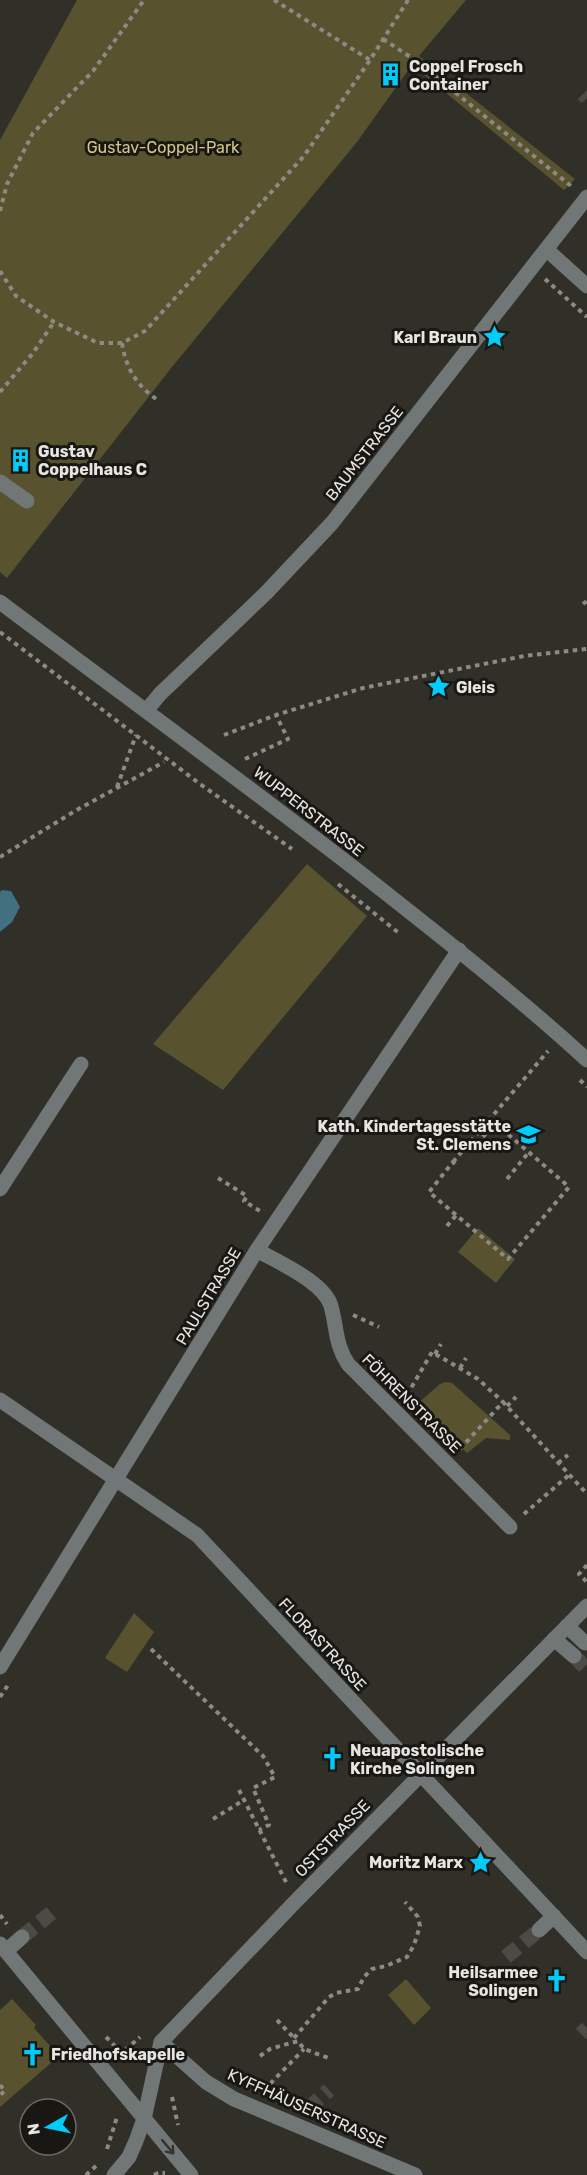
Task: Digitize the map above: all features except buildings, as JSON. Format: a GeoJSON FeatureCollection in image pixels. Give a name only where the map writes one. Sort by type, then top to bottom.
{"type":"FeatureCollection","features":[{"type":"Feature","properties":{"kind":"street","name":"BAUMSTRASSE"},"geometry":{"type":"LineString","coordinates":[[146,711],[160,694],[266,593],[332,523],[586,198]]}},
{"type":"Feature","properties":{"kind":"street"},"geometry":{"type":"LineString","coordinates":[[547,250],[587,286]]}},
{"type":"Feature","properties":{"kind":"street"},"geometry":{"type":"LineString","coordinates":[[0,482],[27,501]]}},
{"type":"Feature","properties":{"kind":"street","name":"WUPPERSTRASSE"},"geometry":{"type":"LineString","coordinates":[[0,602],[234,775],[459,950],[515,995],[587,1060]]}},
{"type":"Feature","properties":{"kind":"street","name":"PAULSTRASSE"},"geometry":{"type":"LineString","coordinates":[[0,1668],[257,1250],[459,950]]}},
{"type":"Feature","properties":{"kind":"street"},"geometry":{"type":"LineString","coordinates":[[0,1189],[81,1064]]}},
{"type":"Feature","properties":{"kind":"street","name":"FÖHRENSTRASSE"},"geometry":{"type":"LineString","coordinates":[[257,1250],[319,1287],[326,1294],[331,1307],[339,1350],[348,1364],[510,1527]]}},
{"type":"Feature","properties":{"kind":"street","name":"FLORASTRASSE"},"geometry":{"type":"LineString","coordinates":[[0,1400],[197,1535],[587,1952]]}},
{"type":"Feature","properties":{"kind":"street","name":"OSTSTRASSE"},"geometry":{"type":"LineString","coordinates":[[161,2043],[289,1894],[421,1774],[587,1606]]}},
{"type":"Feature","properties":{"kind":"street"},"geometry":{"type":"LineString","coordinates":[[567,1626],[585,1643]]}},
{"type":"Feature","properties":{"kind":"street"},"geometry":{"type":"LineString","coordinates":[[554,1638],[574,1656]]}},
{"type":"Feature","properties":{"kind":"street"},"geometry":{"type":"LineString","coordinates":[[539,1930],[554,1916]]}},
{"type":"Feature","properties":{"kind":"street"},"geometry":{"type":"LineString","coordinates":[[21,1938],[3,1947],[191,2175]]}},
{"type":"Feature","properties":{"kind":"street"},"geometry":{"type":"LineString","coordinates":[[114,2175],[129,2157],[144,2119],[161,2043]]}},
{"type":"Feature","properties":{"kind":"street","name":"KYFFHÄUSERSTRASSE"},"geometry":{"type":"LineString","coordinates":[[161,2043],[206,2082],[234,2099],[415,2175]]}},
{"type":"Feature","properties":{"kind":"path"},"geometry":{"type":"LineString","coordinates":[[0,211],[7,184],[33,133],[93,71],[144,0]]}},
{"type":"Feature","properties":{"kind":"path"},"geometry":{"type":"LineString","coordinates":[[274,0],[370,60]]}},
{"type":"Feature","properties":{"kind":"path"},"geometry":{"type":"LineString","coordinates":[[0,271],[16,296],[54,322],[98,343],[122,343],[145,331],[304,156],[408,0]]}},
{"type":"Feature","properties":{"kind":"path"},"geometry":{"type":"LineString","coordinates":[[383,39],[415,60],[586,198]]}},
{"type":"Feature","properties":{"kind":"path"},"geometry":{"type":"LineString","coordinates":[[543,277],[587,317]]}},
{"type":"Feature","properties":{"kind":"path"},"geometry":{"type":"LineString","coordinates":[[0,392],[33,353],[54,322]]}},
{"type":"Feature","properties":{"kind":"path"},"geometry":{"type":"LineString","coordinates":[[122,343],[124,358],[130,372],[144,389],[159,401]]}},
{"type":"Feature","properties":{"kind":"path"},"geometry":{"type":"LineString","coordinates":[[0,632],[200,784],[293,849]]}},
{"type":"Feature","properties":{"kind":"path"},"geometry":{"type":"LineString","coordinates":[[224,735],[276,715],[363,688],[524,656],[587,649]]}},
{"type":"Feature","properties":{"kind":"path"},"geometry":{"type":"LineString","coordinates":[[245,759],[288,739],[276,715]]}},
{"type":"Feature","properties":{"kind":"path"},"geometry":{"type":"LineString","coordinates":[[117,788],[136,735]]}},
{"type":"Feature","properties":{"kind":"path"},"geometry":{"type":"LineString","coordinates":[[0,857],[164,762]]}},
{"type":"Feature","properties":{"kind":"path"},"geometry":{"type":"LineString","coordinates":[[330,878],[405,937]]}},
{"type":"Feature","properties":{"kind":"path"},"geometry":{"type":"LineString","coordinates":[[470,1142],[474,1147],[495,1123],[569,1187],[508,1259],[429,1192],[470,1142],[548,1050]]}},
{"type":"Feature","properties":{"kind":"path"},"geometry":{"type":"LineString","coordinates":[[507,1179],[529,1152]]}},
{"type":"Feature","properties":{"kind":"path"},"geometry":{"type":"LineString","coordinates":[[218,1178],[247,1196],[244,1201],[266,1214]]}},
{"type":"Feature","properties":{"kind":"path"},"geometry":{"type":"LineString","coordinates":[[447,1226],[457,1214]]}},
{"type":"Feature","properties":{"kind":"path"},"geometry":{"type":"LineString","coordinates":[[347,1312],[379,1327]]}},
{"type":"Feature","properties":{"kind":"path"},"geometry":{"type":"LineString","coordinates":[[435,1354],[441,1344]]}},
{"type":"Feature","properties":{"kind":"path"},"geometry":{"type":"LineString","coordinates":[[405,1398],[432,1352],[478,1379],[505,1404],[587,1494]]}},
{"type":"Feature","properties":{"kind":"path"},"geometry":{"type":"LineString","coordinates":[[460,1368],[466,1358]]}},
{"type":"Feature","properties":{"kind":"path"},"geometry":{"type":"LineString","coordinates":[[460,1449],[505,1404],[516,1397]]}},
{"type":"Feature","properties":{"kind":"path"},"geometry":{"type":"LineString","coordinates":[[558,1463],[568,1455]]}},
{"type":"Feature","properties":{"kind":"path"},"geometry":{"type":"LineString","coordinates":[[510,1527],[569,1475]]}},
{"type":"Feature","properties":{"kind":"path"},"geometry":{"type":"LineString","coordinates":[[587,1565],[579,1574],[587,1582]]}},
{"type":"Feature","properties":{"kind":"path"},"geometry":{"type":"LineString","coordinates":[[151,1649],[263,1756],[275,1777],[253,1788],[269,1825],[259,1830]]}},
{"type":"Feature","properties":{"kind":"path"},"geometry":{"type":"LineString","coordinates":[[0,1697],[13,1678]]}},
{"type":"Feature","properties":{"kind":"path"},"geometry":{"type":"LineString","coordinates":[[239,1790],[289,1894]]}},
{"type":"Feature","properties":{"kind":"path"},"geometry":{"type":"LineString","coordinates":[[213,1819],[244,1800]]}},
{"type":"Feature","properties":{"kind":"path"},"geometry":{"type":"LineString","coordinates":[[260,2056],[270,2049],[296,2039],[329,1997],[336,1993],[358,1989],[364,1977],[372,1969],[407,1957],[414,1945],[420,1926],[418,1917],[405,1902]]}},
{"type":"Feature","properties":{"kind":"path"},"geometry":{"type":"LineString","coordinates":[[0,1915],[21,1938]]}},
{"type":"Feature","properties":{"kind":"path"},"geometry":{"type":"LineString","coordinates":[[277,2020],[304,2049],[331,2059]]}},
{"type":"Feature","properties":{"kind":"path"},"geometry":{"type":"LineString","coordinates":[[105,2037],[122,2053],[143,2034]]}},
{"type":"Feature","properties":{"kind":"path"},"geometry":{"type":"LineString","coordinates":[[249,2106],[304,2049]]}},
{"type":"Feature","properties":{"kind":"path"},"geometry":{"type":"LineString","coordinates":[[0,2085],[5,2091],[0,2095]]}},
{"type":"Feature","properties":{"kind":"path"},"geometry":{"type":"LineString","coordinates":[[172,2092],[175,2118],[180,2128]]}},
{"type":"Feature","properties":{"kind":"path"},"geometry":{"type":"LineString","coordinates":[[104,2156],[119,2112]]}},
{"type":"Feature","properties":{"kind":"path"},"geometry":{"type":"LineString","coordinates":[[86,2175],[100,2160]]}},
{"type":"Feature","properties":{"kind":"green space","name":"Gustav-Coppel-Park"},"geometry":{"type":"Polygon","coordinates":[[[77,0],[466,0],[419,56],[575,179],[564,190],[412,65],[357,142],[172,367],[7,578],[0,572],[0,140],[77,0]]]}},
{"type":"Feature","properties":{"kind":"green space"},"geometry":{"type":"Polygon","coordinates":[[[307,864],[367,916],[223,1090],[153,1044],[307,864]]]}},
{"type":"Feature","properties":{"kind":"green space"},"geometry":{"type":"Polygon","coordinates":[[[478,1228],[515,1259],[496,1283],[458,1252],[478,1228]]]}},
{"type":"Feature","properties":{"kind":"green space"},"geometry":{"type":"Polygon","coordinates":[[[452,1383],[510,1435],[510,1440],[486,1438],[467,1453],[417,1404],[440,1384],[452,1383]]]}},
{"type":"Feature","properties":{"kind":"green space"},"geometry":{"type":"Polygon","coordinates":[[[134,1613],[154,1632],[127,1672],[105,1658],[134,1613]]]}},
{"type":"Feature","properties":{"kind":"green space"},"geometry":{"type":"Polygon","coordinates":[[[406,1979],[431,2008],[414,2025],[388,1995],[406,1979]]]}},
{"type":"Feature","properties":{"kind":"green space"},"geometry":{"type":"Polygon","coordinates":[[[12,1999],[36,2025],[34,2028],[59,2056],[0,2107],[0,2010],[12,1999]]]}},
{"type":"Feature","properties":{"kind":"water"},"geometry":{"type":"Polygon","coordinates":[[[2,890],[11,891],[20,907],[12,922],[0,932],[0,892],[2,890]]]}},
{"type":"Feature","properties":{"kind":"tunnel"},"geometry":{"type":"LineString","coordinates":[[583,94],[587,98]]}},
{"type":"Feature","properties":{"kind":"tunnel"},"geometry":{"type":"LineString","coordinates":[[574,1656],[587,1669]]}},
{"type":"Feature","properties":{"kind":"tunnel"},"geometry":{"type":"LineString","coordinates":[[22,1937],[56,1909]]}},
{"type":"Feature","properties":{"kind":"tunnel"},"geometry":{"type":"LineString","coordinates":[[506,1957],[539,1930]]}},
{"type":"Feature","properties":{"kind":"tunnel"},"geometry":{"type":"LineString","coordinates":[[581,2034],[587,2028]]}},
{"type":"Feature","properties":{"kind":"tunnel"},"geometry":{"type":"LineString","coordinates":[[308,2109],[329,2090]]}},
{"type":"Feature","properties":{"kind":"place","name":"Coppel Frosch Container"},"geometry":{"type":"Point","coordinates":[391,75]}},
{"type":"Feature","properties":{"kind":"place","name":"Karl Braun"},"geometry":{"type":"Point","coordinates":[495,337]}},
{"type":"Feature","properties":{"kind":"place","name":"Gustav Coppelhaus C"},"geometry":{"type":"Point","coordinates":[20,460]}},
{"type":"Feature","properties":{"kind":"place","name":"Gleis"},"geometry":{"type":"Point","coordinates":[438,687]}},
{"type":"Feature","properties":{"kind":"place","name":"Kath. Kindertagesstätte St. Clemens"},"geometry":{"type":"Point","coordinates":[529,1135]}},
{"type":"Feature","properties":{"kind":"place","name":"Neuapostolische Kirche Solingen"},"geometry":{"type":"Point","coordinates":[332,1759]}},
{"type":"Feature","properties":{"kind":"place","name":"Moritz Marx"},"geometry":{"type":"Point","coordinates":[481,1862]}},
{"type":"Feature","properties":{"kind":"place","name":"Heilsarmee Solingen"},"geometry":{"type":"Point","coordinates":[556,1981]}},
{"type":"Feature","properties":{"kind":"place","name":"Friedhofskapelle"},"geometry":{"type":"Point","coordinates":[33,2054]}}]}
